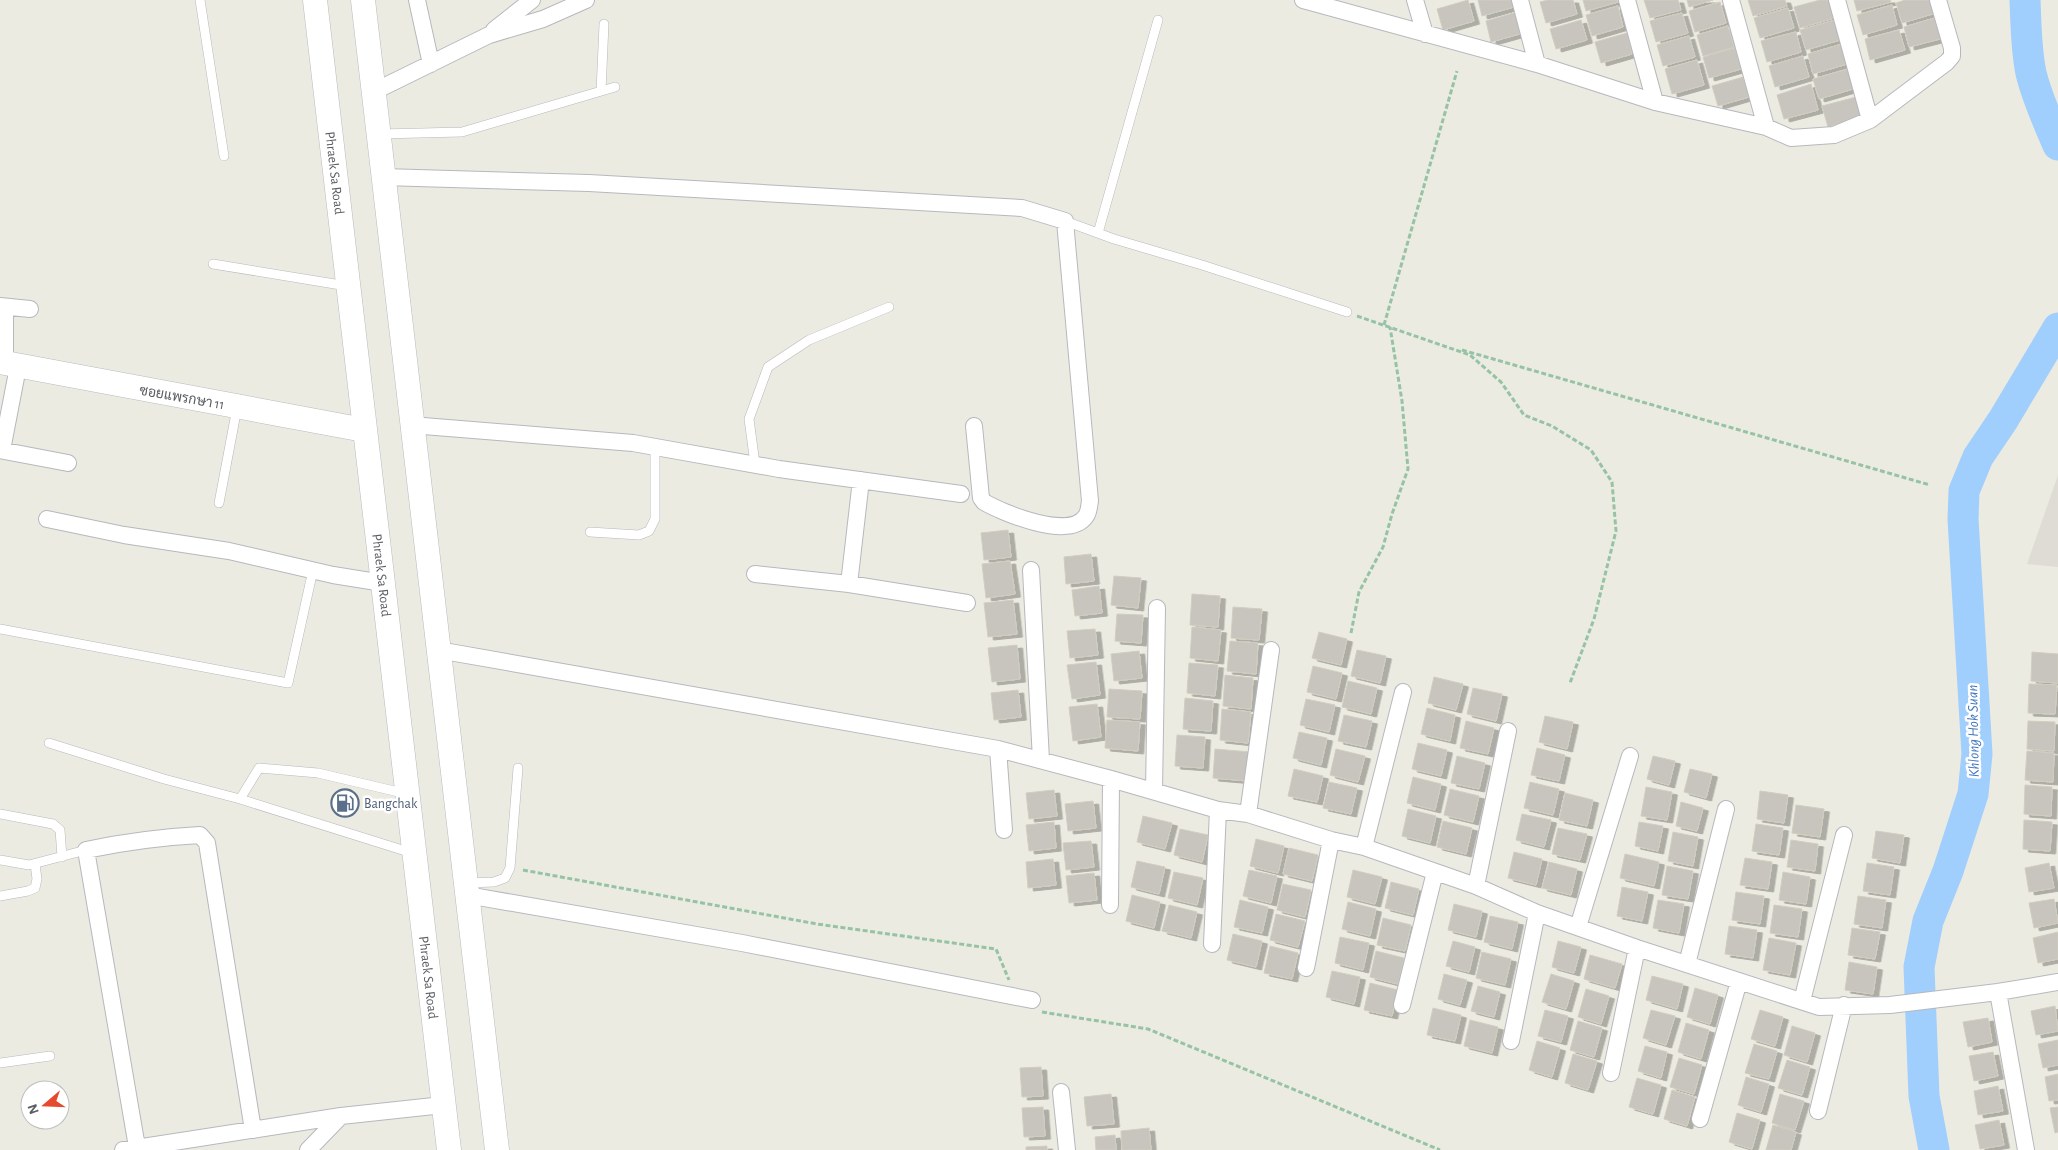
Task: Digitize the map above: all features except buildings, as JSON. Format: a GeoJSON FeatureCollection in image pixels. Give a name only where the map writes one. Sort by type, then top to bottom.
{"type":"FeatureCollection","features":[{"type":"Feature","properties":{"kind":"main road","name":"Phraek Sa Road"},"geometry":{"type":"LineString","coordinates":[[314,0],[449,1150]]}},
{"type":"Feature","properties":{"kind":"main road"},"geometry":{"type":"LineString","coordinates":[[363,0],[411,425],[497,1150]]}},
{"type":"Feature","properties":{"kind":"main road","name":"ซอยแพรกษา 11"},"geometry":{"type":"LineString","coordinates":[[8,364],[237,408],[364,430]]}},
{"type":"Feature","properties":{"kind":"street"},"geometry":{"type":"LineString","coordinates":[[417,0],[431,64]]}},
{"type":"Feature","properties":{"kind":"street"},"geometry":{"type":"LineString","coordinates":[[373,92],[489,35],[543,19],[586,0]]}},
{"type":"Feature","properties":{"kind":"street"},"geometry":{"type":"LineString","coordinates":[[1415,0],[1425,34]]}},
{"type":"Feature","properties":{"kind":"street"},"geometry":{"type":"LineString","coordinates":[[1520,0],[1537,64]]}},
{"type":"Feature","properties":{"kind":"street"},"geometry":{"type":"LineString","coordinates":[[1627,0],[1655,102]]}},
{"type":"Feature","properties":{"kind":"street"},"geometry":{"type":"LineString","coordinates":[[1731,0],[1766,127]]}},
{"type":"Feature","properties":{"kind":"street"},"geometry":{"type":"LineString","coordinates":[[1836,0],[1870,120]]}},
{"type":"Feature","properties":{"kind":"street"},"geometry":{"type":"LineString","coordinates":[[1308,1],[1537,64],[1655,102],[1766,127],[1791,138],[1834,135],[1870,120],[1940,68],[1952,56],[1952,48],[1938,0]]}},
{"type":"Feature","properties":{"kind":"street"},"geometry":{"type":"LineString","coordinates":[[489,35],[527,2]]}},
{"type":"Feature","properties":{"kind":"street"},"geometry":{"type":"LineString","coordinates":[[383,178],[589,183],[1002,206],[1022,208],[1066,221],[1090,501],[1086,517],[1079,523],[1070,526],[1052,526],[1012,516],[984,502],[981,498],[974,426]]}},
{"type":"Feature","properties":{"kind":"street"},"geometry":{"type":"LineString","coordinates":[[30,308],[3,307],[8,364],[1,450],[68,463]]}},
{"type":"Feature","properties":{"kind":"street"},"geometry":{"type":"LineString","coordinates":[[411,425],[633,444],[961,494]]}},
{"type":"Feature","properties":{"kind":"street"},"geometry":{"type":"LineString","coordinates":[[849,584],[861,480]]}},
{"type":"Feature","properties":{"kind":"street"},"geometry":{"type":"LineString","coordinates":[[47,518],[124,535],[229,551],[313,570],[383,583]]}},
{"type":"Feature","properties":{"kind":"street"},"geometry":{"type":"LineString","coordinates":[[1031,570],[1041,760]]}},
{"type":"Feature","properties":{"kind":"street"},"geometry":{"type":"LineString","coordinates":[[755,574],[849,584],[967,602]]}},
{"type":"Feature","properties":{"kind":"street"},"geometry":{"type":"LineString","coordinates":[[1154,791],[1158,608]]}},
{"type":"Feature","properties":{"kind":"street"},"geometry":{"type":"LineString","coordinates":[[438,650],[998,749],[1041,760],[1218,810],[1248,814],[1331,840],[1364,847],[1476,886],[1537,913],[1637,948],[1819,1007],[1890,1005],[1998,992],[2058,982]]}},
{"type":"Feature","properties":{"kind":"street"},"geometry":{"type":"LineString","coordinates":[[1248,814],[1271,650]]}},
{"type":"Feature","properties":{"kind":"street"},"geometry":{"type":"LineString","coordinates":[[1364,847],[1403,692]]}},
{"type":"Feature","properties":{"kind":"street"},"geometry":{"type":"LineString","coordinates":[[1476,886],[1508,731]]}},
{"type":"Feature","properties":{"kind":"street"},"geometry":{"type":"LineString","coordinates":[[998,749],[1004,830]]}},
{"type":"Feature","properties":{"kind":"street"},"geometry":{"type":"LineString","coordinates":[[1578,927],[1630,756]]}},
{"type":"Feature","properties":{"kind":"street"},"geometry":{"type":"LineString","coordinates":[[1110,904],[1111,779]]}},
{"type":"Feature","properties":{"kind":"street"},"geometry":{"type":"LineString","coordinates":[[1687,964],[1726,809]]}},
{"type":"Feature","properties":{"kind":"street"},"geometry":{"type":"LineString","coordinates":[[1212,944],[1218,810]]}},
{"type":"Feature","properties":{"kind":"street"},"geometry":{"type":"LineString","coordinates":[[253,1130],[207,842],[200,835],[174,836],[86,850],[130,1149],[253,1130],[341,1116],[443,1105]]}},
{"type":"Feature","properties":{"kind":"street"},"geometry":{"type":"LineString","coordinates":[[1802,1001],[1844,835]]}},
{"type":"Feature","properties":{"kind":"street"},"geometry":{"type":"LineString","coordinates":[[1306,968],[1331,840]]}},
{"type":"Feature","properties":{"kind":"street"},"geometry":{"type":"LineString","coordinates":[[1402,1005],[1435,872]]}},
{"type":"Feature","properties":{"kind":"street"},"geometry":{"type":"LineString","coordinates":[[466,889],[1032,1000]]}},
{"type":"Feature","properties":{"kind":"street"},"geometry":{"type":"LineString","coordinates":[[1511,1041],[1537,913]]}},
{"type":"Feature","properties":{"kind":"street"},"geometry":{"type":"LineString","coordinates":[[1611,1074],[1637,948]]}},
{"type":"Feature","properties":{"kind":"street"},"geometry":{"type":"LineString","coordinates":[[1700,1119],[1739,981]]}},
{"type":"Feature","properties":{"kind":"street"},"geometry":{"type":"LineString","coordinates":[[1998,992],[2026,1150]]}},
{"type":"Feature","properties":{"kind":"street"},"geometry":{"type":"LineString","coordinates":[[1818,1111],[1844,1005]]}},
{"type":"Feature","properties":{"kind":"street"},"geometry":{"type":"LineString","coordinates":[[1061,1092],[1067,1150]]}},
{"type":"Feature","properties":{"kind":"street"},"geometry":{"type":"LineString","coordinates":[[308,1150],[341,1116]]}},
{"type":"Feature","properties":{"kind":"lane"},"geometry":{"type":"LineString","coordinates":[[200,0],[224,156]]}},
{"type":"Feature","properties":{"kind":"lane"},"geometry":{"type":"LineString","coordinates":[[1098,233],[1158,20]]}},
{"type":"Feature","properties":{"kind":"lane"},"geometry":{"type":"LineString","coordinates":[[601,91],[604,24]]}},
{"type":"Feature","properties":{"kind":"lane"},"geometry":{"type":"LineString","coordinates":[[378,134],[462,132],[615,87]]}},
{"type":"Feature","properties":{"kind":"lane"},"geometry":{"type":"LineString","coordinates":[[1066,221],[1098,233],[1347,312]]}},
{"type":"Feature","properties":{"kind":"lane"},"geometry":{"type":"LineString","coordinates":[[213,264],[347,286]]}},
{"type":"Feature","properties":{"kind":"lane"},"geometry":{"type":"LineString","coordinates":[[755,464],[749,419],[768,367],[810,340],[889,307]]}},
{"type":"Feature","properties":{"kind":"lane"},"geometry":{"type":"LineString","coordinates":[[219,503],[237,408]]}},
{"type":"Feature","properties":{"kind":"lane"},"geometry":{"type":"LineString","coordinates":[[590,532],[639,535],[648,531],[655,519],[655,448]]}},
{"type":"Feature","properties":{"kind":"lane"},"geometry":{"type":"LineString","coordinates":[[0,629],[288,683],[313,570]]}},
{"type":"Feature","properties":{"kind":"lane"},"geometry":{"type":"LineString","coordinates":[[50,743],[164,779],[240,799],[415,854]]}},
{"type":"Feature","properties":{"kind":"lane"},"geometry":{"type":"LineString","coordinates":[[240,799],[259,768],[318,773],[408,794]]}},
{"type":"Feature","properties":{"kind":"lane"},"geometry":{"type":"LineString","coordinates":[[466,889],[505,878],[510,868],[518,768]]}},
{"type":"Feature","properties":{"kind":"lane"},"geometry":{"type":"LineString","coordinates":[[0,814],[53,824],[60,830],[62,857]]}},
{"type":"Feature","properties":{"kind":"lane"},"geometry":{"type":"LineString","coordinates":[[0,860],[30,865],[86,850]]}},
{"type":"Feature","properties":{"kind":"lane"},"geometry":{"type":"LineString","coordinates":[[0,896],[35,888],[37,879],[35,864]]}},
{"type":"Feature","properties":{"kind":"lane"},"geometry":{"type":"LineString","coordinates":[[0,1064],[50,1056]]}},
{"type":"Feature","properties":{"kind":"path"},"geometry":{"type":"LineString","coordinates":[[1384,325],[1457,71]]}},
{"type":"Feature","properties":{"kind":"path"},"geometry":{"type":"LineString","coordinates":[[1347,312],[1470,355],[1501,382],[1524,414],[1552,426],[1591,450],[1612,482],[1616,531],[1594,619],[1570,683]]}},
{"type":"Feature","properties":{"kind":"path"},"geometry":{"type":"LineString","coordinates":[[1351,633],[1359,592],[1383,547],[1392,514],[1408,469],[1402,401],[1390,327]]}},
{"type":"Feature","properties":{"kind":"path"},"geometry":{"type":"LineString","coordinates":[[1425,340],[1930,485]]}},
{"type":"Feature","properties":{"kind":"shaded area"},"geometry":{"type":"Polygon","coordinates":[[[2058,475],[2058,567],[2027,564],[2058,475]]]}},
{"type":"Feature","properties":{"kind":"waterway","name":"Khlong Hok Suan"},"geometry":{"type":"LineString","coordinates":[[2025,0],[2027,46],[2033,82],[2058,145]]}},
{"type":"Feature","properties":{"kind":"waterway","name":"Khlong Hok Suan"},"geometry":{"type":"LineString","coordinates":[[1934,1150],[1924,1096],[1919,967],[1928,921],[1948,871],[1973,794],[1977,754],[1963,519],[1964,491],[1978,457],[2003,420],[2058,328]]}},
{"type":"Feature","properties":{"kind":"place","name":"Bangchak"},"geometry":{"type":"Point","coordinates":[345,803]}}]}
